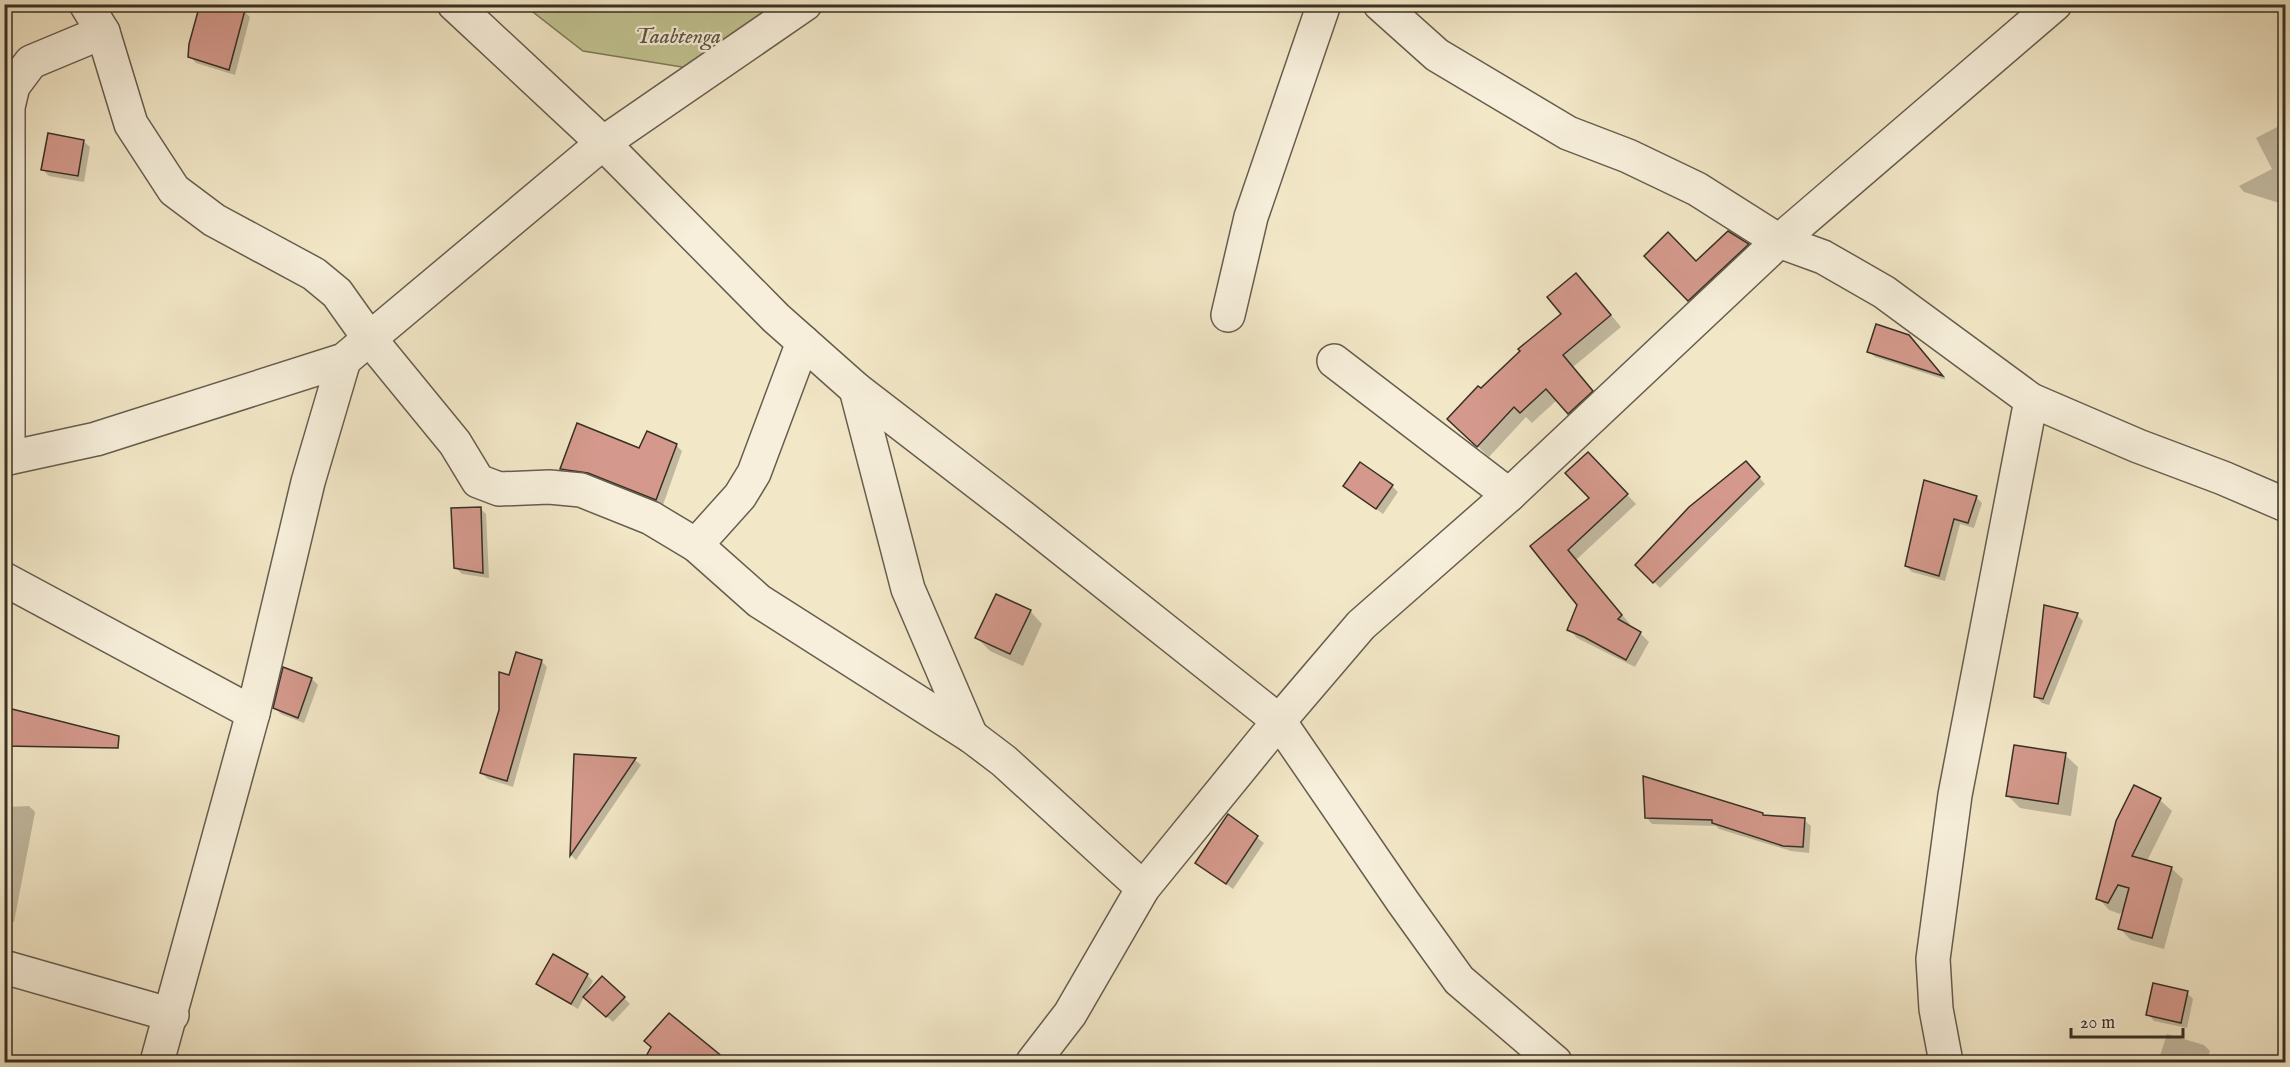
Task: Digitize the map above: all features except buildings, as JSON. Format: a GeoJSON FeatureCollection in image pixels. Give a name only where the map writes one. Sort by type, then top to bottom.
{"type":"FeatureCollection","features":[{"type":"Feature","properties":{"kind":"street"},"geometry":{"type":"LineString","coordinates":[[86,4],[103,32],[131,124],[174,190],[214,220],[314,274],[337,293],[369,339],[454,443],[478,481],[499,489],[549,487],[581,490],[651,518],[696,545],[759,601],[971,736],[1004,761],[1143,888]]}},
{"type":"Feature","properties":{"kind":"street"},"geometry":{"type":"LineString","coordinates":[[454,4],[603,143],[776,318],[856,389],[1021,516],[1279,721],[1459,980],[1555,1062]]}},
{"type":"Feature","properties":{"kind":"street"},"geometry":{"type":"LineString","coordinates":[[103,32],[31,62],[13,86],[8,107],[6,458],[96,439],[344,360],[603,143],[805,4]]}},
{"type":"Feature","properties":{"kind":"street"},"geometry":{"type":"LineString","coordinates":[[1228,315],[1251,217],[1324,4]]}},
{"type":"Feature","properties":{"kind":"street"},"geometry":{"type":"LineString","coordinates":[[1380,4],[1437,55],[1568,132],[1628,156],[1697,189],[1779,241],[1823,257],[1884,292],[2031,400],[2286,505]]}},
{"type":"Feature","properties":{"kind":"street"},"geometry":{"type":"LineString","coordinates":[[1033,1062],[1070,1014],[1143,888],[1279,721],[1361,625],[1509,495],[1779,241],[2055,4]]}},
{"type":"Feature","properties":{"kind":"street"},"geometry":{"type":"LineString","coordinates":[[696,545],[740,496],[754,473],[803,342]]}},
{"type":"Feature","properties":{"kind":"street"},"geometry":{"type":"LineString","coordinates":[[157,1062],[172,1015],[253,713],[308,482],[344,360]]}},
{"type":"Feature","properties":{"kind":"street"},"geometry":{"type":"LineString","coordinates":[[1334,361],[1509,495]]}},
{"type":"Feature","properties":{"kind":"street"},"geometry":{"type":"LineString","coordinates":[[856,389],[908,589],[971,736]]}},
{"type":"Feature","properties":{"kind":"street"},"geometry":{"type":"LineString","coordinates":[[1946,1062],[1936,1009],[1933,959],[1936,935],[1955,795],[2031,400]]}},
{"type":"Feature","properties":{"kind":"street"},"geometry":{"type":"LineString","coordinates":[[4,579],[253,713]]}},
{"type":"Feature","properties":{"kind":"street"},"geometry":{"type":"LineString","coordinates":[[4,967],[172,1015]]}},
{"type":"Feature","properties":{"kind":"green space","name":"Taabtenga"},"geometry":{"type":"Polygon","coordinates":[[[524,5],[778,5],[688,68],[583,51],[524,5]]]}}]}
